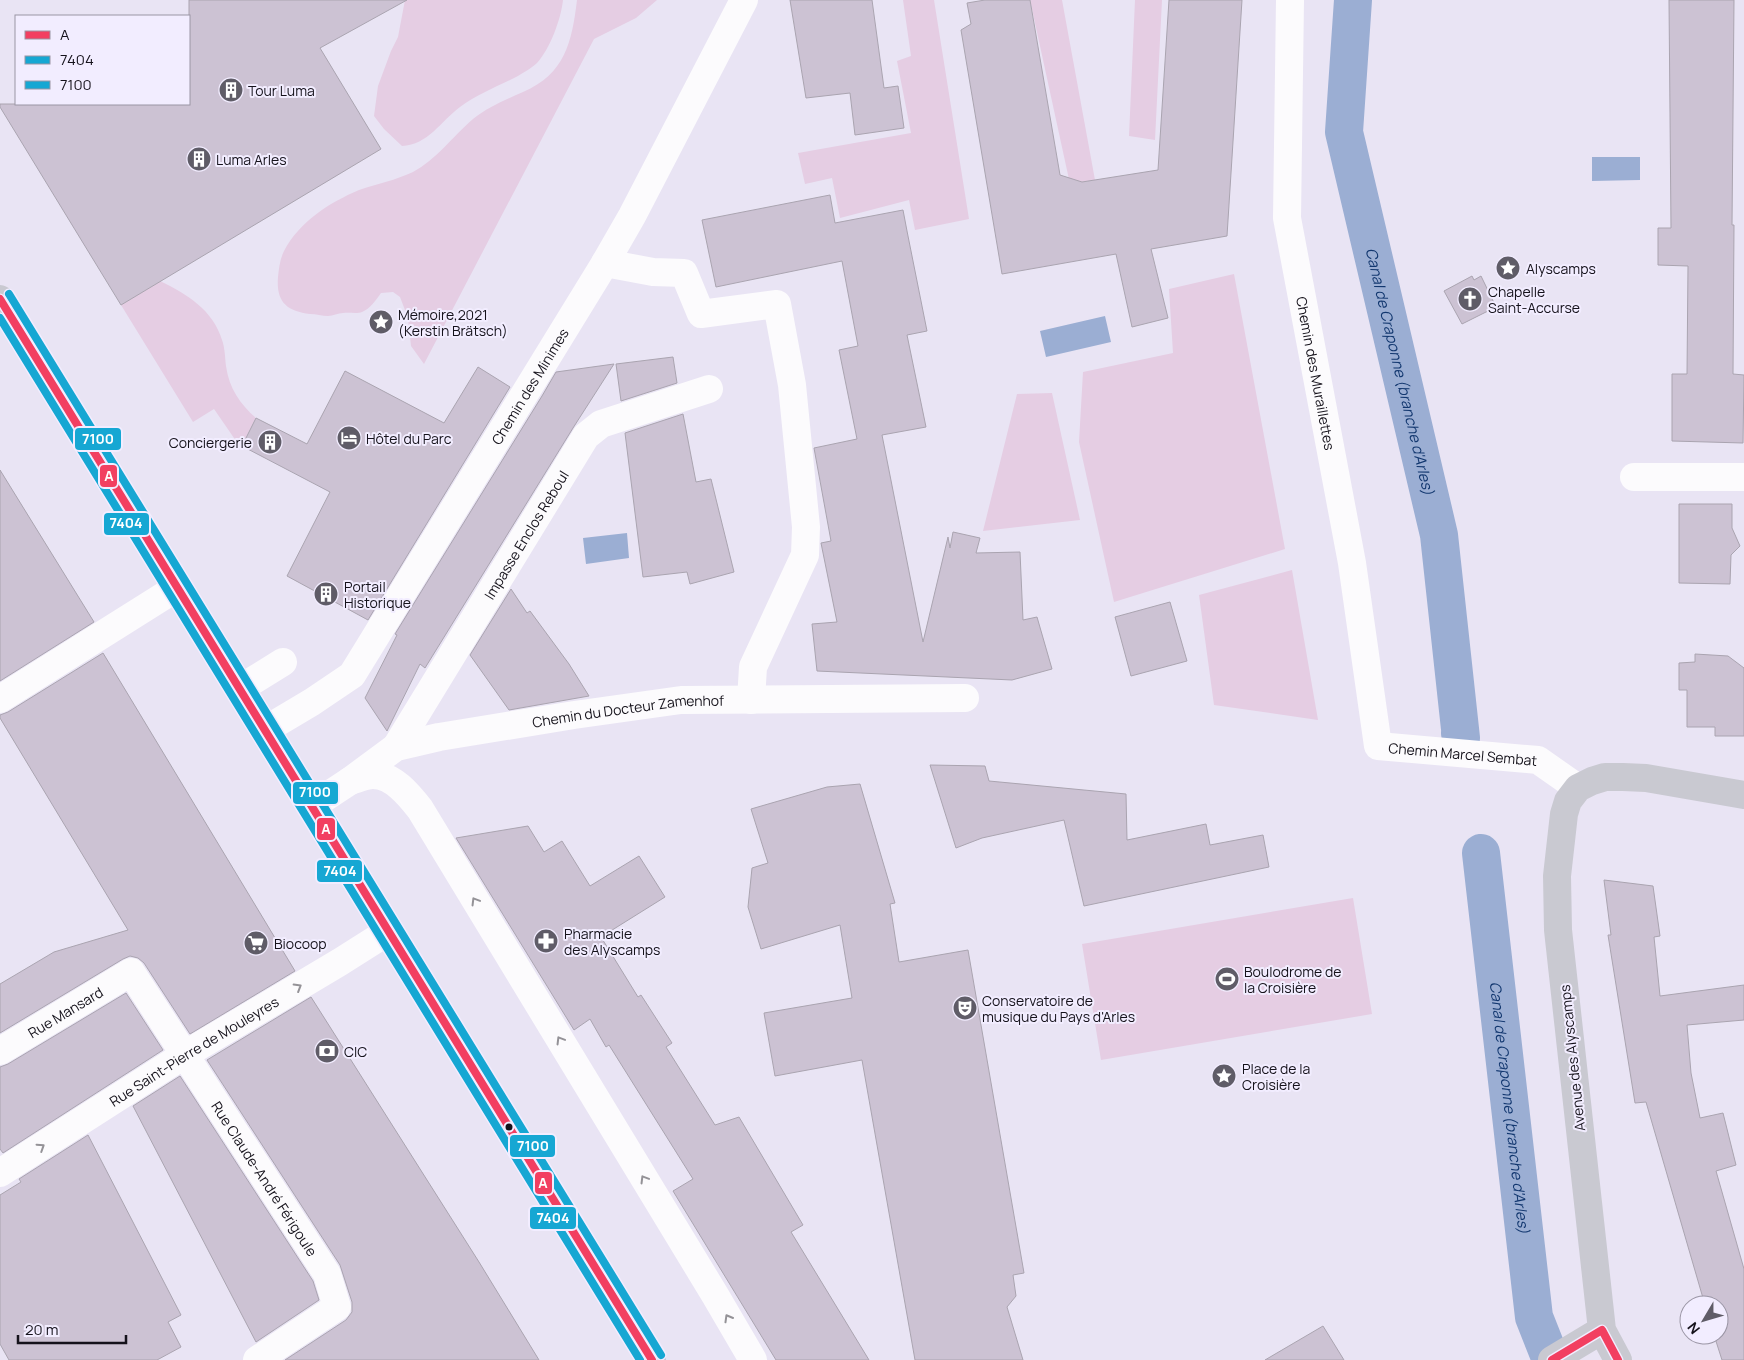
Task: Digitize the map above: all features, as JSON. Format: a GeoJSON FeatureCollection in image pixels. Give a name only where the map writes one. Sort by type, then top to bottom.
{"type":"FeatureCollection","features":[{"type":"Feature","properties":{"kind":"main road"},"geometry":{"type":"LineString","coordinates":[[0,299],[241,688],[652,1360]]}},
{"type":"Feature","properties":{"kind":"main road"},"geometry":{"type":"LineString","coordinates":[[1578,788],[1605,777],[1623,777],[1646,778],[1744,795]]}},
{"type":"Feature","properties":{"kind":"main road","name":"Avenue des Alyscamps"},"geometry":{"type":"LineString","coordinates":[[1578,788],[1568,801],[1564,814],[1558,876],[1558,930],[1602,1330],[1618,1360]]}},
{"type":"Feature","properties":{"kind":"main road"},"geometry":{"type":"LineString","coordinates":[[1561,1355],[1602,1330]]}},
{"type":"Feature","properties":{"kind":"street","name":"Chemin des Minimes"},"geometry":{"type":"LineString","coordinates":[[265,730],[352,675],[605,264],[632,216],[744,0]]}},
{"type":"Feature","properties":{"kind":"street","name":"Chemin des Muraillettes"},"geometry":{"type":"LineString","coordinates":[[1290,0],[1287,218],[1352,563],[1378,746]]}},
{"type":"Feature","properties":{"kind":"street"},"geometry":{"type":"LineString","coordinates":[[605,264],[653,272],[684,273],[701,314],[777,304],[792,385],[806,527],[805,554],[753,667],[752,700]]}},
{"type":"Feature","properties":{"kind":"street","name":"Impasse Enclos Reboul"},"geometry":{"type":"LineString","coordinates":[[396,747],[586,436],[602,424],[709,389]]}},
{"type":"Feature","properties":{"kind":"street"},"geometry":{"type":"LineString","coordinates":[[1634,477],[1744,477]]}},
{"type":"Feature","properties":{"kind":"street"},"geometry":{"type":"LineString","coordinates":[[0,700],[178,587]]}},
{"type":"Feature","properties":{"kind":"street"},"geometry":{"type":"LineString","coordinates":[[241,688],[283,662]]}},
{"type":"Feature","properties":{"kind":"street","name":"Chemin du Docteur Zamenhof"},"geometry":{"type":"LineString","coordinates":[[312,806],[396,747],[439,737],[681,700],[965,698]]}},
{"type":"Feature","properties":{"kind":"street","name":"Chemin Marcel Sembat"},"geometry":{"type":"LineString","coordinates":[[1378,746],[1538,760],[1578,788]]}},
{"type":"Feature","properties":{"kind":"street"},"geometry":{"type":"LineString","coordinates":[[350,781],[374,775],[387,778],[399,786],[420,809],[753,1360]]}},
{"type":"Feature","properties":{"kind":"street","name":"Rue Saint-Pierre de Mouleyres"},"geometry":{"type":"LineString","coordinates":[[0,1173],[184,1055],[389,931]]}},
{"type":"Feature","properties":{"kind":"street","name":"Rue Claude-André Férigoule"},"geometry":{"type":"LineString","coordinates":[[131,972],[327,1274],[337,1307],[257,1360]]}},
{"type":"Feature","properties":{"kind":"street","name":"Rue Mansard"},"geometry":{"type":"LineString","coordinates":[[0,1050],[131,972]]}},
{"type":"Feature","properties":{"kind":"shaded area"},"geometry":{"type":"Polygon","coordinates":[[[405,0],[563,0],[554,33],[542,57],[535,65],[518,76],[467,102],[427,137],[411,145],[402,146],[384,129],[374,116],[378,86],[398,37],[405,0]]]}},
{"type":"Feature","properties":{"kind":"shaded area"},"geometry":{"type":"Polygon","coordinates":[[[577,0],[657,0],[636,18],[594,39],[424,364],[411,346],[408,318],[400,297],[393,292],[381,293],[365,311],[330,316],[302,313],[284,303],[278,285],[280,264],[284,251],[298,231],[316,214],[348,195],[413,172],[437,154],[473,119],[497,104],[537,85],[548,76],[564,55],[569,43],[577,0]]]}},
{"type":"Feature","properties":{"kind":"shaded area"},"geometry":{"type":"Polygon","coordinates":[[[903,0],[934,0],[969,219],[915,230],[909,200],[840,218],[832,178],[805,184],[798,153],[911,133],[897,61],[911,56],[903,0]]]}},
{"type":"Feature","properties":{"kind":"shaded area"},"geometry":{"type":"Polygon","coordinates":[[[1030,0],[1062,0],[1095,180],[1070,184],[1030,0]]]}},
{"type":"Feature","properties":{"kind":"shaded area"},"geometry":{"type":"Polygon","coordinates":[[[1135,0],[1162,0],[1155,140],[1129,136],[1135,0]]]}},
{"type":"Feature","properties":{"kind":"shaded area"},"geometry":{"type":"Polygon","coordinates":[[[1234,274],[1285,549],[1114,602],[1079,442],[1083,372],[1173,353],[1169,289],[1234,274]]]}},
{"type":"Feature","properties":{"kind":"shaded area"},"geometry":{"type":"Polygon","coordinates":[[[160,281],[180,291],[198,304],[218,329],[223,343],[227,374],[240,401],[256,418],[242,446],[234,438],[214,409],[193,422],[121,305],[160,281]]]}},
{"type":"Feature","properties":{"kind":"shaded area"},"geometry":{"type":"Polygon","coordinates":[[[1052,393],[1080,520],[983,531],[1017,394],[1052,393]]]}},
{"type":"Feature","properties":{"kind":"shaded area"},"geometry":{"type":"Polygon","coordinates":[[[1292,570],[1318,720],[1214,705],[1199,595],[1292,570]]]}},
{"type":"Feature","properties":{"kind":"shaded area","name":"Boulodrome de la Croisière"},"geometry":{"type":"Polygon","coordinates":[[[1353,898],[1372,1014],[1101,1060],[1082,944],[1353,898]]]}},
{"type":"Feature","properties":{"kind":"water"},"geometry":{"type":"Polygon","coordinates":[[[1592,157],[1640,157],[1640,180],[1592,181],[1592,157]]]}},
{"type":"Feature","properties":{"kind":"water"},"geometry":{"type":"Polygon","coordinates":[[[1105,316],[1111,342],[1046,357],[1040,331],[1105,316]]]}},
{"type":"Feature","properties":{"kind":"water"},"geometry":{"type":"Polygon","coordinates":[[[627,533],[629,558],[586,564],[583,538],[627,533]]]}},
{"type":"Feature","properties":{"kind":"building","name":"Luma Arles"},"geometry":{"type":"Polygon","coordinates":[[[189,0],[407,0],[320,48],[381,149],[121,305],[0,107],[0,104],[190,105],[189,0]]]}},
{"type":"Feature","properties":{"kind":"building"},"geometry":{"type":"Polygon","coordinates":[[[790,0],[872,0],[884,88],[898,86],[904,128],[855,135],[850,93],[806,98],[790,0]]]}},
{"type":"Feature","properties":{"kind":"building"},"geometry":{"type":"Polygon","coordinates":[[[985,0],[1030,0],[1060,175],[1082,182],[1158,170],[1169,0],[1242,0],[1227,236],[1151,249],[1168,318],[1132,327],[1116,254],[1002,274],[961,30],[971,24],[967,3],[985,0]]]}},
{"type":"Feature","properties":{"kind":"building"},"geometry":{"type":"Polygon","coordinates":[[[1669,0],[1734,0],[1733,374],[1744,375],[1743,443],[1672,441],[1672,374],[1687,374],[1688,266],[1658,265],[1658,228],[1671,228],[1669,0]]]}},
{"type":"Feature","properties":{"kind":"building"},"geometry":{"type":"Polygon","coordinates":[[[830,195],[835,223],[903,210],[927,331],[907,335],[926,427],[882,435],[923,642],[948,537],[950,548],[953,532],[980,538],[976,553],[1020,552],[1023,620],[1037,617],[1052,669],[1012,680],[817,671],[812,624],[837,622],[821,543],[831,541],[814,448],[857,439],[839,350],[858,346],[842,261],[716,287],[702,220],[830,195]]]}},
{"type":"Feature","properties":{"kind":"building","name":"Chapelle Saint-Accurse"},"geometry":{"type":"Polygon","coordinates":[[[1472,276],[1474,280],[1481,276],[1496,307],[1462,324],[1444,291],[1472,276]]]}},
{"type":"Feature","properties":{"kind":"building"},"geometry":{"type":"Polygon","coordinates":[[[673,357],[677,383],[621,401],[616,364],[673,357]]]}},
{"type":"Feature","properties":{"kind":"building"},"geometry":{"type":"Polygon","coordinates":[[[614,364],[425,668],[420,664],[387,731],[365,698],[397,635],[395,634],[556,372],[614,364]]]}},
{"type":"Feature","properties":{"kind":"building"},"geometry":{"type":"Polygon","coordinates":[[[478,367],[510,387],[368,620],[287,576],[330,492],[242,446],[256,418],[307,444],[345,371],[444,423],[478,367]]]}},
{"type":"Feature","properties":{"kind":"building"},"geometry":{"type":"Polygon","coordinates":[[[683,414],[696,482],[711,479],[734,572],[690,584],[687,572],[643,577],[625,433],[683,414]]]}},
{"type":"Feature","properties":{"kind":"building"},"geometry":{"type":"Polygon","coordinates":[[[0,470],[94,622],[0,681],[0,470]]]}},
{"type":"Feature","properties":{"kind":"building"},"geometry":{"type":"Polygon","coordinates":[[[1679,504],[1732,504],[1732,528],[1740,546],[1731,555],[1730,584],[1679,583],[1679,504]]]}},
{"type":"Feature","properties":{"kind":"building"},"geometry":{"type":"Polygon","coordinates":[[[511,589],[527,613],[530,611],[569,664],[589,696],[509,710],[470,655],[511,589]]]}},
{"type":"Feature","properties":{"kind":"building"},"geometry":{"type":"Polygon","coordinates":[[[1170,602],[1187,661],[1131,676],[1115,617],[1170,602]]]}},
{"type":"Feature","properties":{"kind":"building"},"geometry":{"type":"Polygon","coordinates":[[[103,653],[295,971],[190,1034],[144,963],[138,958],[130,956],[0,1033],[0,984],[54,952],[128,930],[0,718],[0,715],[8,712],[103,653]]]}},
{"type":"Feature","properties":{"kind":"building"},"geometry":{"type":"Polygon","coordinates":[[[1695,654],[1728,656],[1744,668],[1744,736],[1715,736],[1715,727],[1687,727],[1687,690],[1679,690],[1679,663],[1695,662],[1695,654]]]}},
{"type":"Feature","properties":{"kind":"building"},"geometry":{"type":"Polygon","coordinates":[[[930,765],[985,766],[989,781],[1126,794],[1127,840],[1206,824],[1210,845],[1263,835],[1269,867],[1084,906],[1064,820],[982,838],[956,848],[930,765]]]}},
{"type":"Feature","properties":{"kind":"building"},"geometry":{"type":"Polygon","coordinates":[[[860,784],[895,903],[890,904],[899,962],[968,950],[1024,1273],[1013,1275],[1016,1296],[1007,1307],[1023,1360],[915,1360],[862,1060],[775,1076],[764,1013],[852,998],[840,925],[761,949],[748,907],[752,868],[768,863],[751,809],[827,787],[860,784]]]}},
{"type":"Feature","properties":{"kind":"building"},"geometry":{"type":"Polygon","coordinates":[[[528,826],[544,852],[562,841],[590,886],[639,856],[665,897],[601,937],[638,997],[641,995],[672,1043],[666,1047],[715,1125],[739,1117],[803,1225],[791,1232],[869,1360],[776,1360],[673,1191],[693,1179],[609,1045],[606,1047],[590,1019],[574,1030],[456,838],[528,826]]]}},
{"type":"Feature","properties":{"kind":"building"},"geometry":{"type":"Polygon","coordinates":[[[1604,880],[1653,886],[1660,936],[1654,937],[1660,996],[1744,985],[1744,1020],[1687,1025],[1691,1073],[1700,1118],[1723,1113],[1736,1165],[1716,1171],[1744,1269],[1744,1360],[1722,1360],[1717,1345],[1729,1345],[1729,1295],[1702,1295],[1646,1102],[1635,1103],[1608,935],[1611,935],[1604,880]]]}},
{"type":"Feature","properties":{"kind":"building"},"geometry":{"type":"Polygon","coordinates":[[[126,993],[163,1050],[3,1153],[0,1149],[0,1067],[126,993]]]}},
{"type":"Feature","properties":{"kind":"building"},"geometry":{"type":"Polygon","coordinates":[[[311,997],[539,1360],[285,1360],[346,1320],[352,1312],[352,1302],[340,1265],[207,1060],[311,997]]]}},
{"type":"Feature","properties":{"kind":"building"},"geometry":{"type":"Polygon","coordinates":[[[180,1076],[313,1281],[319,1300],[256,1342],[133,1106],[180,1076]]]}},
{"type":"Feature","properties":{"kind":"building"},"geometry":{"type":"Polygon","coordinates":[[[88,1135],[181,1315],[168,1322],[181,1347],[157,1360],[9,1360],[0,1344],[0,1195],[21,1182],[19,1179],[88,1135]]]}},
{"type":"Feature","properties":{"kind":"building"},"geometry":{"type":"Polygon","coordinates":[[[1323,1326],[1344,1360],[1265,1360],[1323,1326]]]}},
{"type":"Feature","properties":{"kind":"waterway","name":"Canal de Craponne (branche d'Arles)"},"geometry":{"type":"LineString","coordinates":[[1353,0],[1344,132],[1439,535],[1461,738],[1460,733]]}},
{"type":"Feature","properties":{"kind":"waterway","name":"Canal de Craponne (branche d'Arles)"},"geometry":{"type":"LineString","coordinates":[[1481,853],[1534,1317],[1551,1360]]}},
{"type":"Feature","properties":{"kind":"transit line","name":"7100"},"geometry":{"type":"LineString","coordinates":[[9,294],[661,1355]]}},
{"type":"Feature","properties":{"kind":"transit line","name":"A"},"geometry":{"type":"LineString","coordinates":[[0,299],[652,1360]]}},
{"type":"Feature","properties":{"kind":"transit line","name":"7404"},"geometry":{"type":"LineString","coordinates":[[0,318],[640,1360]]}},
{"type":"Feature","properties":{"kind":"transit line","name":"A"},"geometry":{"type":"LineString","coordinates":[[1552,1360],[1602,1330],[1618,1360]]}},
{"type":"Feature","properties":{"kind":"place","name":"Tour Luma"},"geometry":{"type":"Point","coordinates":[231,90]}},
{"type":"Feature","properties":{"kind":"place","name":"Luma Arles"},"geometry":{"type":"Point","coordinates":[199,159]}},
{"type":"Feature","properties":{"kind":"place","name":"Alyscamps"},"geometry":{"type":"Point","coordinates":[1508,268]}},
{"type":"Feature","properties":{"kind":"place","name":"Chapelle Saint-Accurse"},"geometry":{"type":"Point","coordinates":[1470,299]}},
{"type":"Feature","properties":{"kind":"place","name":"Mémoire,2021 (Kerstin Brätsch)"},"geometry":{"type":"Point","coordinates":[381,322]}},
{"type":"Feature","properties":{"kind":"place","name":"Hôtel du Parc"},"geometry":{"type":"Point","coordinates":[349,438]}},
{"type":"Feature","properties":{"kind":"place","name":"Conciergerie"},"geometry":{"type":"Point","coordinates":[270,442]}},
{"type":"Feature","properties":{"kind":"place","name":"Portail Historique"},"geometry":{"type":"Point","coordinates":[326,594]}},
{"type":"Feature","properties":{"kind":"place","name":"Pharmacie des Alyscamps"},"geometry":{"type":"Point","coordinates":[546,941]}},
{"type":"Feature","properties":{"kind":"place","name":"Biocoop"},"geometry":{"type":"Point","coordinates":[256,943]}},
{"type":"Feature","properties":{"kind":"place","name":"Boulodrome de la Croisière"},"geometry":{"type":"Point","coordinates":[1227,979]}},
{"type":"Feature","properties":{"kind":"place","name":"Conservatoire de musique du Pays d'Arles"},"geometry":{"type":"Point","coordinates":[965,1008]}},
{"type":"Feature","properties":{"kind":"place","name":"CIC"},"geometry":{"type":"Point","coordinates":[327,1051]}},
{"type":"Feature","properties":{"kind":"place","name":"Place de la Croisière"},"geometry":{"type":"Point","coordinates":[1224,1076]}}]}
